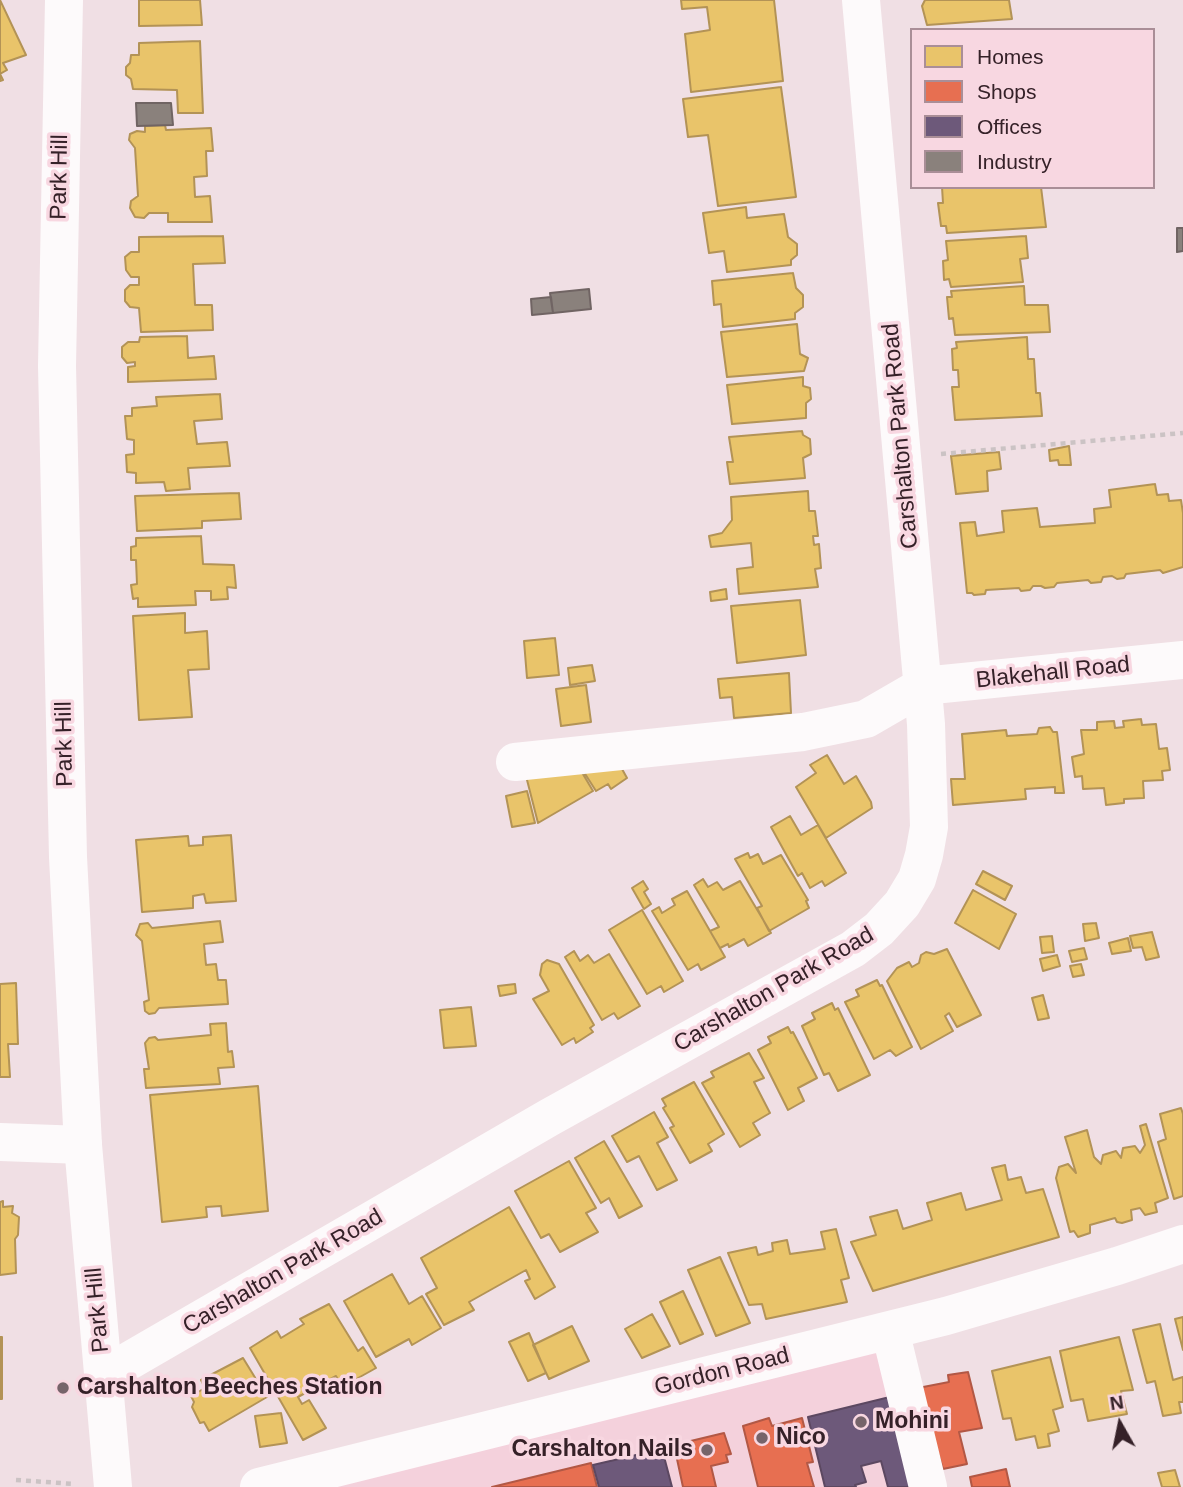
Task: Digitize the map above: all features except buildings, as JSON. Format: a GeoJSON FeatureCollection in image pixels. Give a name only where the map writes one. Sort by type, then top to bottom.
{"type":"FeatureCollection","features":[{"type":"Feature","properties":{"kind":"street","name":"Park Hill"},"geometry":{"type":"LineString","coordinates":[[64,0],[57,366],[68,858],[83,1145],[113,1486]]}},
{"type":"Feature","properties":{"kind":"street","name":"Carshalton Park Road"},"geometry":{"type":"LineString","coordinates":[[103,1376],[550,1117],[853,949],[879,929],[902,904],[917,879],[925,855],[929,827],[923,686],[861,0]]}},
{"type":"Feature","properties":{"kind":"street","name":"Blakehall Road"},"geometry":{"type":"LineString","coordinates":[[923,686],[1183,660]]}},
{"type":"Feature","properties":{"kind":"street"},"geometry":{"type":"LineString","coordinates":[[515,762],[803,732],[866,719],[923,686]]}},
{"type":"Feature","properties":{"kind":"street"},"geometry":{"type":"LineString","coordinates":[[0,1142],[83,1145]]}},
{"type":"Feature","properties":{"kind":"street","name":"Gordon Road"},"geometry":{"type":"LineString","coordinates":[[258,1487],[890,1330],[1104,1270],[1183,1244]]}},
{"type":"Feature","properties":{"kind":"street"},"geometry":{"type":"LineString","coordinates":[[890,1330],[928,1487]]}},
{"type":"Feature","properties":{"kind":"path"},"geometry":{"type":"LineString","coordinates":[[902,457],[1183,433]]}},
{"type":"Feature","properties":{"kind":"path"},"geometry":{"type":"LineString","coordinates":[[16,1480],[113,1486]]}},
{"type":"Feature","properties":{"kind":"shaded area"},"geometry":{"type":"Polygon","coordinates":[[[886,1339],[926,1487],[305,1487],[886,1339]]]}},
{"type":"Feature","properties":{"kind":"place","name":"Carshalton Beeches Station"},"geometry":{"type":"Point","coordinates":[63,1388]}},
{"type":"Feature","properties":{"kind":"place","name":"Mohini"},"geometry":{"type":"Point","coordinates":[861,1422]}},
{"type":"Feature","properties":{"kind":"place","name":"Nico"},"geometry":{"type":"Point","coordinates":[762,1438]}},
{"type":"Feature","properties":{"kind":"place","name":"Carshalton Nails"},"geometry":{"type":"Point","coordinates":[707,1450]}}]}
